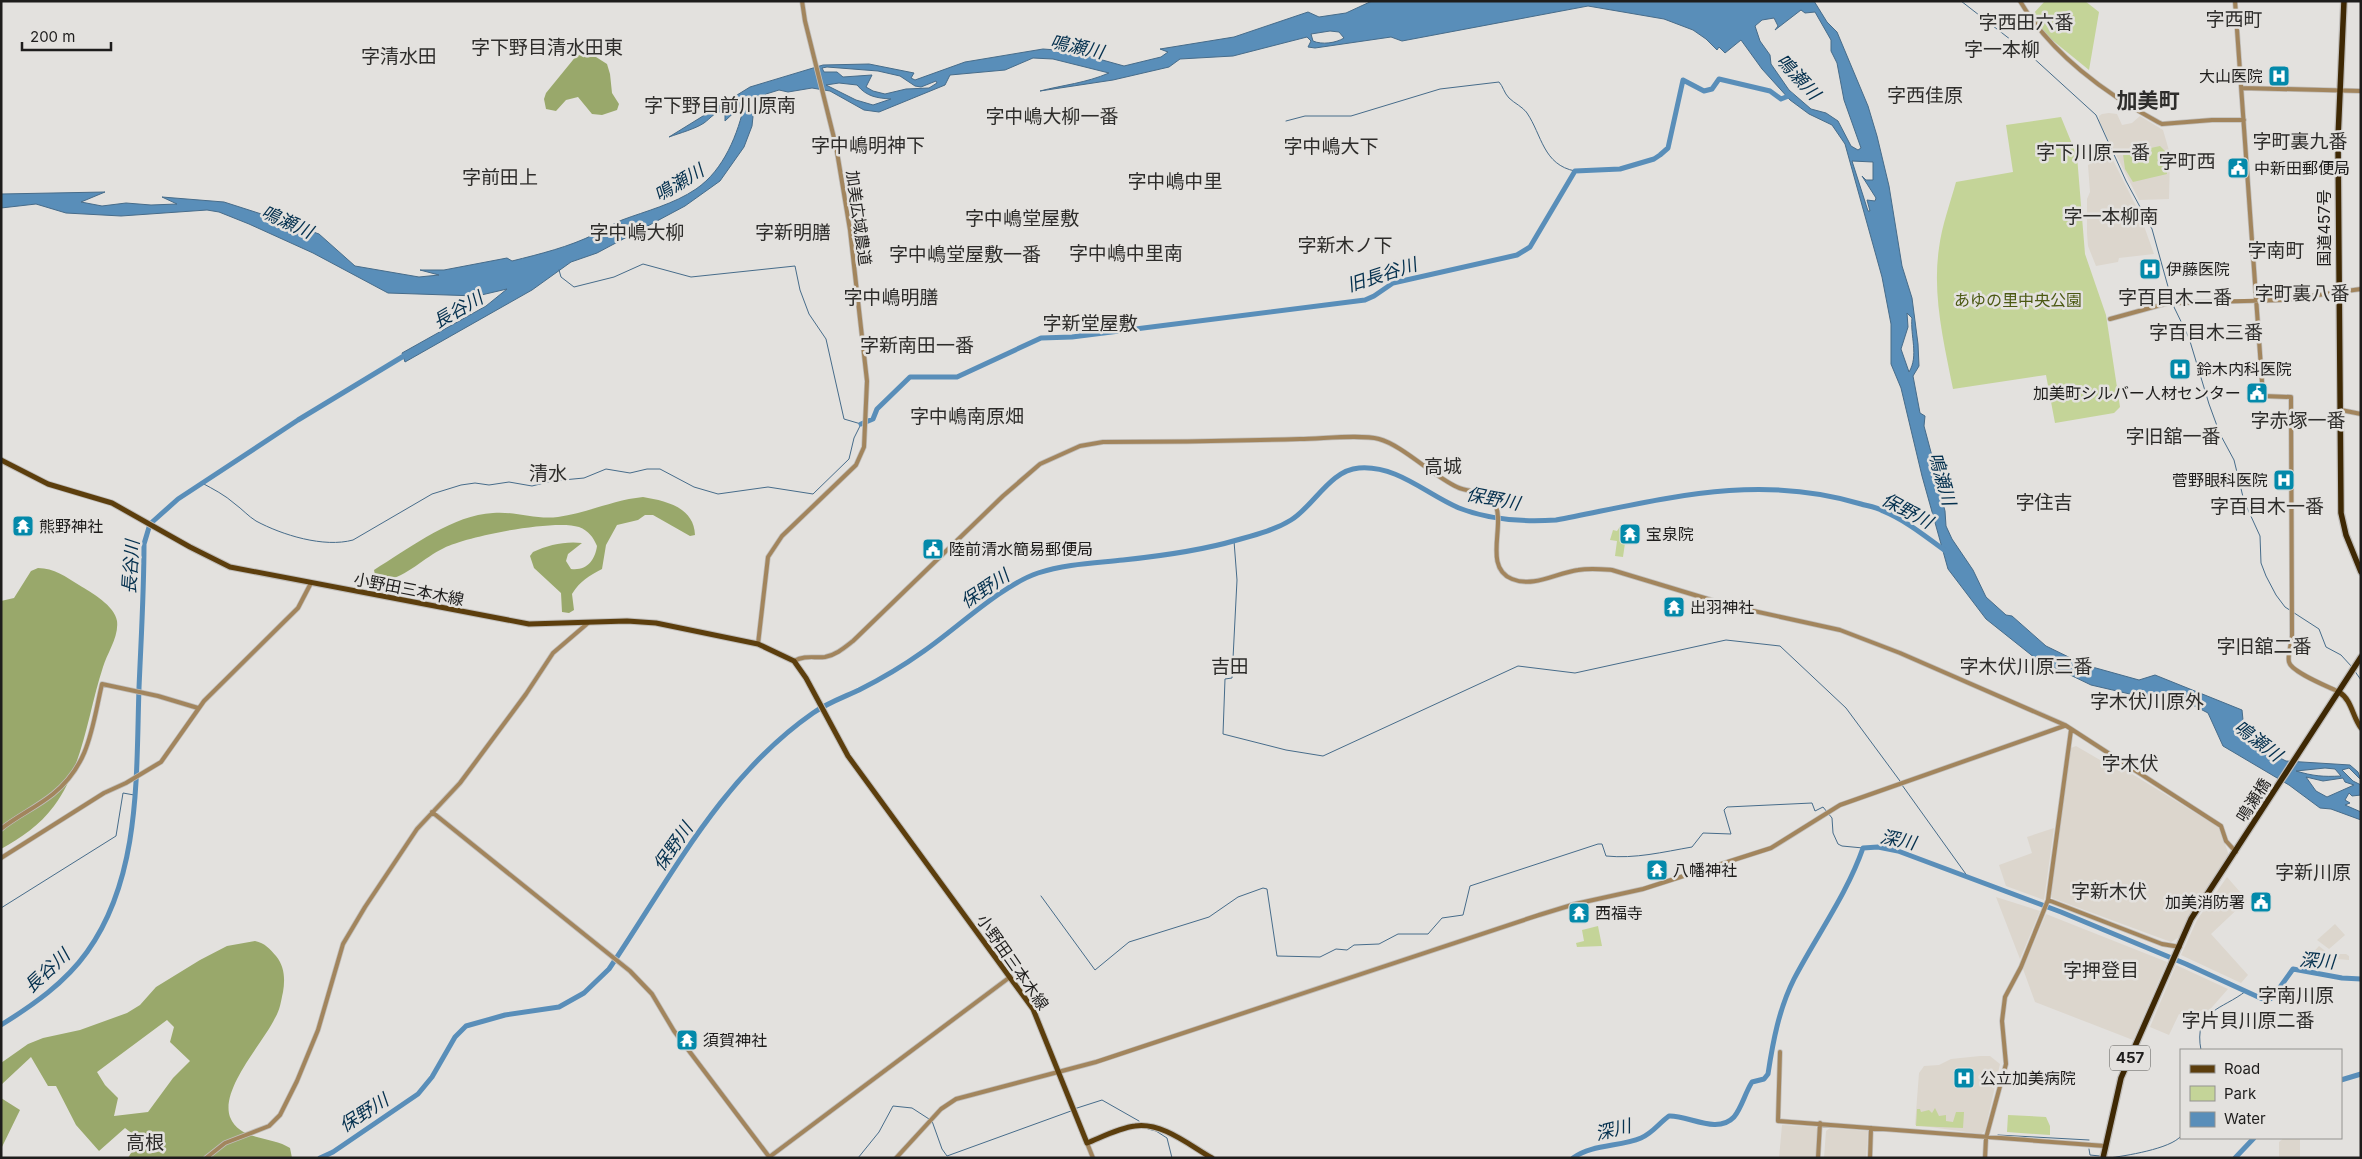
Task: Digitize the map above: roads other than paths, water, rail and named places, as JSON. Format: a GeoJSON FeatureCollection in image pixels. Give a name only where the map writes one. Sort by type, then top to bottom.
{"type":"FeatureCollection","features":[{"type":"Feature","properties":{"kind":"highway","name":"国道457号"},"geometry":{"type":"LineString","coordinates":[[2344,1],[2339,90],[2338,291],[2341,513],[2346,535],[2361,572]]}},
{"type":"Feature","properties":{"kind":"highway","name":"457"},"geometry":{"type":"LineString","coordinates":[[2339,692],[2361,657]]}},
{"type":"Feature","properties":{"kind":"highway","name":"鳴瀬橋"},"geometry":{"type":"LineString","coordinates":[[2236,852],[2339,692]]}},
{"type":"Feature","properties":{"kind":"highway","name":"457"},"geometry":{"type":"LineString","coordinates":[[2102,1158],[2120,1078],[2173,963],[2191,919],[2236,852]]}},
{"type":"Feature","properties":{"kind":"main road","name":"小野田三本木線"},"geometry":{"type":"LineString","coordinates":[[1,460],[48,484],[112,503],[230,567],[528,624],[646,622],[758,644],[794,661],[806,678],[848,756],[1033,1008],[1087,1143]]}},
{"type":"Feature","properties":{"kind":"main road"},"geometry":{"type":"LineString","coordinates":[[2339,692],[2349,700],[2354,720],[2361,728]]}},
{"type":"Feature","properties":{"kind":"main road"},"geometry":{"type":"LineString","coordinates":[[1087,1143],[1129,1127],[1149,1126],[1164,1131],[1212,1158]]}},
{"type":"Feature","properties":{"kind":"street","name":"加美広域農道"},"geometry":{"type":"LineString","coordinates":[[758,644],[768,557],[782,536],[856,465],[864,448],[866,372],[850,230],[836,146],[805,21],[802,1]]}},
{"type":"Feature","properties":{"kind":"street"},"geometry":{"type":"LineString","coordinates":[[2020,1],[2042,34],[2068,59],[2122,100],[2158,122],[2162,124],[2212,120],[2244,120]]}},
{"type":"Feature","properties":{"kind":"street"},"geometry":{"type":"LineString","coordinates":[[2235,1],[2263,396],[2291,397],[2292,645],[2289,663],[2291,668],[2339,692]]}},
{"type":"Feature","properties":{"kind":"street"},"geometry":{"type":"LineString","coordinates":[[2242,88],[2361,91]]}},
{"type":"Feature","properties":{"kind":"street"},"geometry":{"type":"LineString","coordinates":[[2110,319],[2168,303],[2291,299],[2361,289]]}},
{"type":"Feature","properties":{"kind":"street"},"geometry":{"type":"LineString","coordinates":[[2341,410],[2361,414]]}},
{"type":"Feature","properties":{"kind":"street"},"geometry":{"type":"LineString","coordinates":[[794,661],[803,656],[824,657],[837,653],[884,612],[1003,496],[1040,464],[1080,446],[1102,442],[1379,439],[1393,446],[1443,480],[1459,488],[1490,496],[1498,514],[1497,558],[1500,570],[1510,578],[1521,581],[1534,581],[1576,570],[1593,568],[1612,570],[1731,606],[1840,630],[1905,656],[2065,726],[2221,826],[2226,841],[2236,852]]}},
{"type":"Feature","properties":{"kind":"street"},"geometry":{"type":"LineString","coordinates":[[1,858],[104,793],[143,774],[156,765],[167,754],[198,708],[298,608],[311,583]]}},
{"type":"Feature","properties":{"kind":"street"},"geometry":{"type":"LineString","coordinates":[[206,1158],[225,1143],[269,1126],[280,1115],[297,1081],[318,1030],[343,944],[398,856],[417,829],[452,792],[508,719],[553,652],[588,623]]}},
{"type":"Feature","properties":{"kind":"street"},"geometry":{"type":"LineString","coordinates":[[1,829],[52,795],[81,761],[92,736],[102,684],[198,708]]}},
{"type":"Feature","properties":{"kind":"street"},"geometry":{"type":"LineString","coordinates":[[896,1158],[947,1104],[961,1097],[1059,1072],[1540,915],[1575,904],[1643,889],[1771,848],[1840,805],[2065,726]]}},
{"type":"Feature","properties":{"kind":"street"},"geometry":{"type":"LineString","coordinates":[[1985,1158],[1986,1138],[2006,1064],[2002,1021],[2005,997],[2020,969],[2047,901],[2071,730]]}},
{"type":"Feature","properties":{"kind":"street"},"geometry":{"type":"LineString","coordinates":[[432,812],[630,971],[652,994],[674,1031],[769,1158],[1010,978]]}},
{"type":"Feature","properties":{"kind":"street"},"geometry":{"type":"LineString","coordinates":[[2047,901],[2179,949]]}},
{"type":"Feature","properties":{"kind":"street"},"geometry":{"type":"LineString","coordinates":[[1780,1052],[1778,1121],[2105,1146]]}},
{"type":"Feature","properties":{"kind":"street"},"geometry":{"type":"LineString","coordinates":[[1818,1158],[1820,1123]]}},
{"type":"Feature","properties":{"kind":"street"},"geometry":{"type":"LineString","coordinates":[[1870,1158],[1871,1128]]}},
{"type":"Feature","properties":{"kind":"street"},"geometry":{"type":"LineString","coordinates":[[1087,1143],[1093,1158]]}},
{"type":"Feature","properties":{"kind":"water"},"geometry":{"type":"Polygon","coordinates":[[[1372,1],[1814,1],[1827,22],[1837,32],[1868,106],[1877,136],[1889,186],[1902,266],[1912,298],[1919,366],[1913,376],[1920,413],[1925,416],[1924,426],[1945,511],[1946,526],[1952,539],[1973,570],[1986,597],[2006,615],[2012,616],[2046,646],[2085,665],[2139,680],[2155,675],[2242,710],[2243,720],[2254,749],[2286,761],[2350,765],[2358,772],[2361,780],[2349,768],[2342,770],[2353,781],[2361,785],[2361,795],[2352,796],[2349,793],[2345,800],[2350,803],[2345,805],[2361,812],[2361,820],[2331,809],[2320,808],[2289,785],[2223,746],[2208,713],[2183,700],[2173,704],[2091,685],[2035,658],[1986,619],[1948,569],[1922,476],[1901,388],[1891,364],[1891,324],[1882,277],[1845,144],[1832,125],[1809,114],[1790,100],[1762,69],[1741,40],[1725,53],[1719,47],[1717,50],[1693,30],[1664,19],[1588,6],[1402,41],[1391,37],[1315,48],[1308,47],[1311,41],[1307,37],[1233,56],[1180,59],[1169,67],[1113,80],[1040,91],[1083,82],[1109,73],[1053,59],[1033,58],[1005,70],[950,75],[945,85],[879,112],[864,110],[830,91],[812,88],[788,92],[779,90],[766,94],[754,107],[752,126],[744,147],[720,181],[685,206],[597,253],[571,262],[532,290],[405,362],[402,353],[486,306],[507,289],[477,296],[388,293],[313,253],[249,224],[219,212],[207,210],[121,216],[66,213],[36,204],[1,208],[1,194],[105,192],[81,202],[102,206],[126,203],[151,205],[177,204],[162,197],[224,202],[319,234],[355,266],[419,277],[439,275],[420,270],[444,270],[507,258],[512,261],[544,253],[585,239],[622,220],[669,203],[687,194],[706,181],[722,162],[734,139],[745,102],[725,121],[725,111],[718,112],[704,123],[669,137],[750,87],[823,65],[869,64],[914,73],[911,78],[915,80],[965,62],[1043,49],[1070,51],[1124,66],[1161,57],[1168,52],[1160,49],[1234,37],[1308,12],[1319,17],[1346,13],[1372,1]],[[1801,10],[1775,30],[1778,26],[1774,18],[1762,20],[1755,26],[1760,41],[1770,55],[1771,64],[1789,90],[1811,109],[1826,113],[1838,121],[1851,146],[1858,150],[1861,148],[1844,100],[1837,63],[1831,51],[1831,40],[1815,12],[1805,13],[1801,10]],[[1330,31],[1311,34],[1313,41],[1329,43],[1344,38],[1339,32],[1330,31]],[[827,67],[822,68],[824,72],[837,72],[843,77],[872,75],[866,87],[885,94],[906,89],[929,88],[937,83],[936,81],[921,87],[915,86],[900,76],[878,71],[827,67]],[[839,83],[826,85],[856,100],[873,105],[891,99],[873,96],[857,85],[839,83]],[[1852,161],[1868,211],[1870,211],[1867,200],[1875,201],[1876,198],[1862,176],[1866,180],[1873,180],[1873,162],[1852,161]],[[1907,313],[1908,327],[1901,349],[1909,372],[1914,352],[1912,318],[1907,313]],[[2325,768],[2296,771],[2318,776],[2341,776],[2335,769],[2325,768]],[[2306,777],[2316,791],[2327,797],[2354,785],[2345,782],[2343,778],[2323,781],[2306,777]]]}},
{"type":"Feature","properties":{"kind":"waterway"},"geometry":{"type":"LineString","coordinates":[[1961,1],[2029,54],[2096,115],[2126,181],[2152,229],[2172,301]]}},
{"type":"Feature","properties":{"kind":"waterway","name":"旧長谷川"},"geometry":{"type":"LineString","coordinates":[[861,424],[873,419],[877,409],[910,377],[957,377],[1041,338],[1072,337],[1365,300],[1393,283],[1517,255],[1530,247],[1575,171],[1620,169],[1654,159],[1668,148],[1683,80],[1704,91],[1712,89],[1719,79],[1770,91],[1781,99],[1791,95]]}},
{"type":"Feature","properties":{"kind":"waterway"},"geometry":{"type":"LineString","coordinates":[[1286,121],[1305,116],[1351,116],[1440,89],[1499,82],[1509,98],[1527,113],[1550,156],[1564,168],[1575,171]]}},
{"type":"Feature","properties":{"kind":"waterway"},"geometry":{"type":"LineString","coordinates":[[202,483],[223,495],[253,519],[266,526],[303,539],[342,542],[353,540],[432,494],[461,485],[475,483],[489,485],[509,482],[532,486],[552,481],[584,478],[606,469],[630,473],[647,469],[660,469],[694,487],[718,494],[768,487],[813,494],[849,459],[854,438],[861,424],[844,419],[826,339],[809,314],[800,290],[795,266],[691,277],[643,264],[614,277],[574,287],[561,277],[559,270]]}},
{"type":"Feature","properties":{"kind":"waterway"},"geometry":{"type":"LineString","coordinates":[[2173,305],[2189,338],[2220,434],[2234,460],[2244,501],[2260,536],[2261,563],[2266,576],[2285,607],[2319,629],[2326,647],[2341,655],[2352,667]]}},
{"type":"Feature","properties":{"kind":"waterway","name":"長谷川"},"geometry":{"type":"LineString","coordinates":[[1,1025],[48,993],[69,974],[87,952],[105,923],[117,891],[126,859],[132,825],[137,756],[144,544],[150,524],[178,499],[298,420],[407,354]]}},
{"type":"Feature","properties":{"kind":"waterway","name":"保野川"},"geometry":{"type":"LineString","coordinates":[[320,1158],[333,1152],[418,1094],[432,1077],[455,1037],[466,1026],[505,1015],[559,1007],[584,993],[609,969],[676,865],[724,798],[751,767],[780,739],[818,709],[892,672],[937,642],[979,608],[1009,587],[1038,573],[1069,566],[1152,557],[1195,550],[1265,532],[1285,524],[1299,514],[1339,475],[1359,468],[1373,468],[1399,476],[1447,502],[1471,512],[1495,518],[1532,521],[1556,520],[1708,492],[1783,490],[1822,495],[1872,507],[1892,515],[1947,552]]}},
{"type":"Feature","properties":{"kind":"waterway"},"geometry":{"type":"LineString","coordinates":[[1234,541],[1237,580],[1232,678],[1225,679],[1223,734],[1286,750],[1323,756],[1518,666],[1575,673],[1726,640],[1780,646],[1846,708],[1900,781]]}},
{"type":"Feature","properties":{"kind":"waterway"},"geometry":{"type":"LineString","coordinates":[[2354,670],[2361,680]]}},
{"type":"Feature","properties":{"kind":"waterway"},"geometry":{"type":"LineString","coordinates":[[1902,785],[1968,877]]}},
{"type":"Feature","properties":{"kind":"waterway"},"geometry":{"type":"LineString","coordinates":[[1,908],[116,836],[123,793],[134,795]]}},
{"type":"Feature","properties":{"kind":"waterway"},"geometry":{"type":"LineString","coordinates":[[1041,896],[1095,970],[1129,942],[1209,917],[1238,897],[1263,888],[1267,889],[1277,956],[1320,957],[1336,949],[1347,950],[1354,945],[1379,944],[1398,934],[1428,934],[1442,918],[1463,915],[1470,886],[1598,844],[1602,844],[1606,856],[1638,856],[1692,847],[1703,833],[1731,834],[1724,810],[1727,807],[1812,803],[1815,811],[1823,807],[1832,818],[1833,833],[1838,844],[1863,848]]}},
{"type":"Feature","properties":{"kind":"waterway","name":"深川"},"geometry":{"type":"LineString","coordinates":[[1573,1158],[1589,1150],[1641,1138],[1669,1116],[1711,1124],[1727,1122],[1734,1117],[1752,1082],[1764,1079],[1768,1074],[1777,1025],[1789,990],[1849,882],[1863,848],[1878,847],[1898,851],[2061,912],[2186,964],[2267,1001],[2273,997],[2293,969],[2342,978],[2361,979]]}},
{"type":"Feature","properties":{"kind":"waterway"},"geometry":{"type":"LineString","coordinates":[[2201,1049],[2201,1027],[2205,1019],[2219,1007],[2246,991]]}},
{"type":"Feature","properties":{"kind":"waterway"},"geometry":{"type":"LineString","coordinates":[[2342,1080],[2361,1074]]}},
{"type":"Feature","properties":{"kind":"waterway"},"geometry":{"type":"LineString","coordinates":[[1074,1109],[1102,1100],[1139,1121]]}},
{"type":"Feature","properties":{"kind":"waterway"},"geometry":{"type":"LineString","coordinates":[[858,1158],[879,1132],[893,1106],[912,1108],[929,1119]]}},
{"type":"Feature","properties":{"kind":"waterway"},"geometry":{"type":"LineString","coordinates":[[932,1121],[942,1149],[947,1156],[1071,1111]]}},
{"type":"Feature","properties":{"kind":"waterway"},"geometry":{"type":"LineString","coordinates":[[1148,1129],[1156,1131],[1167,1138],[1172,1158]]}},
{"type":"Feature","properties":{"kind":"waterway"},"geometry":{"type":"LineString","coordinates":[[1998,1135],[2089,1140]]}},
{"type":"Feature","properties":{"kind":"waterway"},"geometry":{"type":"LineString","coordinates":[[2109,1158],[2158,1148],[2168,1145],[2180,1137]]}},
{"type":"Feature","properties":{"kind":"waterway"},"geometry":{"type":"LineString","coordinates":[[2235,1158],[2253,1139]]}},
{"type":"Feature","properties":{"kind":"waterway"},"geometry":{"type":"LineString","coordinates":[[2089,1149],[2090,1155],[2100,1156]]}},
{"type":"Feature","properties":{"kind":"place","name":"大山医院"},"geometry":{"type":"Point","coordinates":[2279,76]}},
{"type":"Feature","properties":{"kind":"place","name":"中新田郵便局"},"geometry":{"type":"Point","coordinates":[2238,168]}},
{"type":"Feature","properties":{"kind":"place","name":"伊藤医院"},"geometry":{"type":"Point","coordinates":[2150,269]}},
{"type":"Feature","properties":{"kind":"place","name":"鈴木内科医院"},"geometry":{"type":"Point","coordinates":[2180,369]}},
{"type":"Feature","properties":{"kind":"place","name":"加美町シルバー人材センター"},"geometry":{"type":"Point","coordinates":[2257,393]}},
{"type":"Feature","properties":{"kind":"place","name":"菅野眼科医院"},"geometry":{"type":"Point","coordinates":[2284,480]}},
{"type":"Feature","properties":{"kind":"place","name":"熊野神社"},"geometry":{"type":"Point","coordinates":[23,526]}},
{"type":"Feature","properties":{"kind":"place","name":"宝泉院"},"geometry":{"type":"Point","coordinates":[1630,534]}},
{"type":"Feature","properties":{"kind":"place","name":"陸前清水簡易郵便局"},"geometry":{"type":"Point","coordinates":[933,549]}},
{"type":"Feature","properties":{"kind":"place","name":"出羽神社"},"geometry":{"type":"Point","coordinates":[1674,607]}},
{"type":"Feature","properties":{"kind":"place","name":"八幡神社"},"geometry":{"type":"Point","coordinates":[1657,870]}},
{"type":"Feature","properties":{"kind":"place","name":"加美消防署"},"geometry":{"type":"Point","coordinates":[2261,902]}},
{"type":"Feature","properties":{"kind":"place","name":"西福寺"},"geometry":{"type":"Point","coordinates":[1579,913]}},
{"type":"Feature","properties":{"kind":"place","name":"須賀神社"},"geometry":{"type":"Point","coordinates":[687,1040]}},
{"type":"Feature","properties":{"kind":"place","name":"公立加美病院"},"geometry":{"type":"Point","coordinates":[1964,1078]}},
{"type":"Feature","properties":{"kind":"district","name":"字西町"},"geometry":{"type":"Point","coordinates":[2234,19]}},
{"type":"Feature","properties":{"kind":"district","name":"字西田六番"},"geometry":{"type":"Point","coordinates":[2026,22]}},
{"type":"Feature","properties":{"kind":"district","name":"字下野目清水田東"},"geometry":{"type":"Point","coordinates":[547,47]}},
{"type":"Feature","properties":{"kind":"district","name":"字一本柳"},"geometry":{"type":"Point","coordinates":[2002,49]}},
{"type":"Feature","properties":{"kind":"district","name":"字清水田"},"geometry":{"type":"Point","coordinates":[399,56]}},
{"type":"Feature","properties":{"kind":"district","name":"字西佳原"},"geometry":{"type":"Point","coordinates":[1925,95]}},
{"type":"Feature","properties":{"kind":"district","name":"加美町"},"geometry":{"type":"Point","coordinates":[2148,101]}},
{"type":"Feature","properties":{"kind":"district","name":"字下野目前川原南"},"geometry":{"type":"Point","coordinates":[720,105]}},
{"type":"Feature","properties":{"kind":"district","name":"字中嶋大柳一番"},"geometry":{"type":"Point","coordinates":[1052,116]}},
{"type":"Feature","properties":{"kind":"district","name":"字町裏九番"},"geometry":{"type":"Point","coordinates":[2300,141]}},
{"type":"Feature","properties":{"kind":"district","name":"字中嶋明神下"},"geometry":{"type":"Point","coordinates":[868,145]}},
{"type":"Feature","properties":{"kind":"district","name":"字中嶋大下"},"geometry":{"type":"Point","coordinates":[1331,146]}},
{"type":"Feature","properties":{"kind":"district","name":"字下川原一番"},"geometry":{"type":"Point","coordinates":[2093,152]}},
{"type":"Feature","properties":{"kind":"district","name":"字町西"},"geometry":{"type":"Point","coordinates":[2187,161]}},
{"type":"Feature","properties":{"kind":"district","name":"字前田上"},"geometry":{"type":"Point","coordinates":[500,177]}},
{"type":"Feature","properties":{"kind":"district","name":"字中嶋中里"},"geometry":{"type":"Point","coordinates":[1175,181]}},
{"type":"Feature","properties":{"kind":"district","name":"字一本柳南"},"geometry":{"type":"Point","coordinates":[2111,216]}},
{"type":"Feature","properties":{"kind":"district","name":"字中嶋堂屋敷"},"geometry":{"type":"Point","coordinates":[1022,218]}},
{"type":"Feature","properties":{"kind":"district","name":"字中嶋大柳"},"geometry":{"type":"Point","coordinates":[637,232]}},
{"type":"Feature","properties":{"kind":"district","name":"字新明膳"},"geometry":{"type":"Point","coordinates":[793,232]}},
{"type":"Feature","properties":{"kind":"district","name":"字新木ノ下"},"geometry":{"type":"Point","coordinates":[1345,245]}},
{"type":"Feature","properties":{"kind":"district","name":"字南町"},"geometry":{"type":"Point","coordinates":[2276,250]}},
{"type":"Feature","properties":{"kind":"district","name":"字中嶋中里南"},"geometry":{"type":"Point","coordinates":[1126,253]}},
{"type":"Feature","properties":{"kind":"district","name":"字中嶋堂屋敷一番"},"geometry":{"type":"Point","coordinates":[965,254]}},
{"type":"Feature","properties":{"kind":"district","name":"字町裏八番"},"geometry":{"type":"Point","coordinates":[2302,293]}},
{"type":"Feature","properties":{"kind":"district","name":"字中嶋明膳"},"geometry":{"type":"Point","coordinates":[891,297]}},
{"type":"Feature","properties":{"kind":"district","name":"字百目木二番"},"geometry":{"type":"Point","coordinates":[2175,297]}},
{"type":"Feature","properties":{"kind":"district","name":"字新堂屋敷"},"geometry":{"type":"Point","coordinates":[1090,323]}},
{"type":"Feature","properties":{"kind":"district","name":"字百目木三番"},"geometry":{"type":"Point","coordinates":[2206,332]}},
{"type":"Feature","properties":{"kind":"district","name":"字新南田一番"},"geometry":{"type":"Point","coordinates":[917,345]}},
{"type":"Feature","properties":{"kind":"district","name":"字中嶋南原畑"},"geometry":{"type":"Point","coordinates":[967,416]}},
{"type":"Feature","properties":{"kind":"district","name":"字赤塚一番"},"geometry":{"type":"Point","coordinates":[2298,420]}},
{"type":"Feature","properties":{"kind":"district","name":"字旧舘一番"},"geometry":{"type":"Point","coordinates":[2173,436]}},
{"type":"Feature","properties":{"kind":"district","name":"高城"},"geometry":{"type":"Point","coordinates":[1443,466]}},
{"type":"Feature","properties":{"kind":"district","name":"清水"},"geometry":{"type":"Point","coordinates":[548,473]}},
{"type":"Feature","properties":{"kind":"district","name":"字住吉"},"geometry":{"type":"Point","coordinates":[2044,502]}},
{"type":"Feature","properties":{"kind":"district","name":"字百目木一番"},"geometry":{"type":"Point","coordinates":[2267,506]}},
{"type":"Feature","properties":{"kind":"district","name":"字旧舘二番"},"geometry":{"type":"Point","coordinates":[2264,646]}},
{"type":"Feature","properties":{"kind":"district","name":"吉田"},"geometry":{"type":"Point","coordinates":[1230,666]}},
{"type":"Feature","properties":{"kind":"district","name":"字木伏川原三番"},"geometry":{"type":"Point","coordinates":[2026,666]}},
{"type":"Feature","properties":{"kind":"district","name":"字木伏川原外"},"geometry":{"type":"Point","coordinates":[2147,701]}},
{"type":"Feature","properties":{"kind":"district","name":"字木伏"},"geometry":{"type":"Point","coordinates":[2130,763]}},
{"type":"Feature","properties":{"kind":"district","name":"字新川原"},"geometry":{"type":"Point","coordinates":[2313,872]}},
{"type":"Feature","properties":{"kind":"district","name":"字新木伏"},"geometry":{"type":"Point","coordinates":[2109,891]}},
{"type":"Feature","properties":{"kind":"district","name":"字押登目"},"geometry":{"type":"Point","coordinates":[2101,970]}},
{"type":"Feature","properties":{"kind":"district","name":"字南川原"},"geometry":{"type":"Point","coordinates":[2296,995]}},
{"type":"Feature","properties":{"kind":"district","name":"字片貝川原二番"},"geometry":{"type":"Point","coordinates":[2248,1020]}},
{"type":"Feature","properties":{"kind":"district","name":"高根"},"geometry":{"type":"Point","coordinates":[145,1142]}},
{"type":"Feature","properties":{"kind":"water label","name":"鳴瀬川"},"geometry":{"type":"Point","coordinates":[1077,47]}},
{"type":"Feature","properties":{"kind":"water label","name":"鳴瀬川"},"geometry":{"type":"Point","coordinates":[1798,77]}},
{"type":"Feature","properties":{"kind":"water label","name":"鳴瀬川"},"geometry":{"type":"Point","coordinates":[679,183]}},
{"type":"Feature","properties":{"kind":"water label","name":"鳴瀬川"},"geometry":{"type":"Point","coordinates":[287,222]}},
{"type":"Feature","properties":{"kind":"water label","name":"鳴瀬川"},"geometry":{"type":"Point","coordinates":[1942,479]}},
{"type":"Feature","properties":{"kind":"water label","name":"鳴瀬川"},"geometry":{"type":"Point","coordinates":[2258,741]}},
{"type":"Feature","properties":{"kind":"park label","name":"あゆの里中央公園"},"geometry":{"type":"Point","coordinates":[2018,300]}}]}
